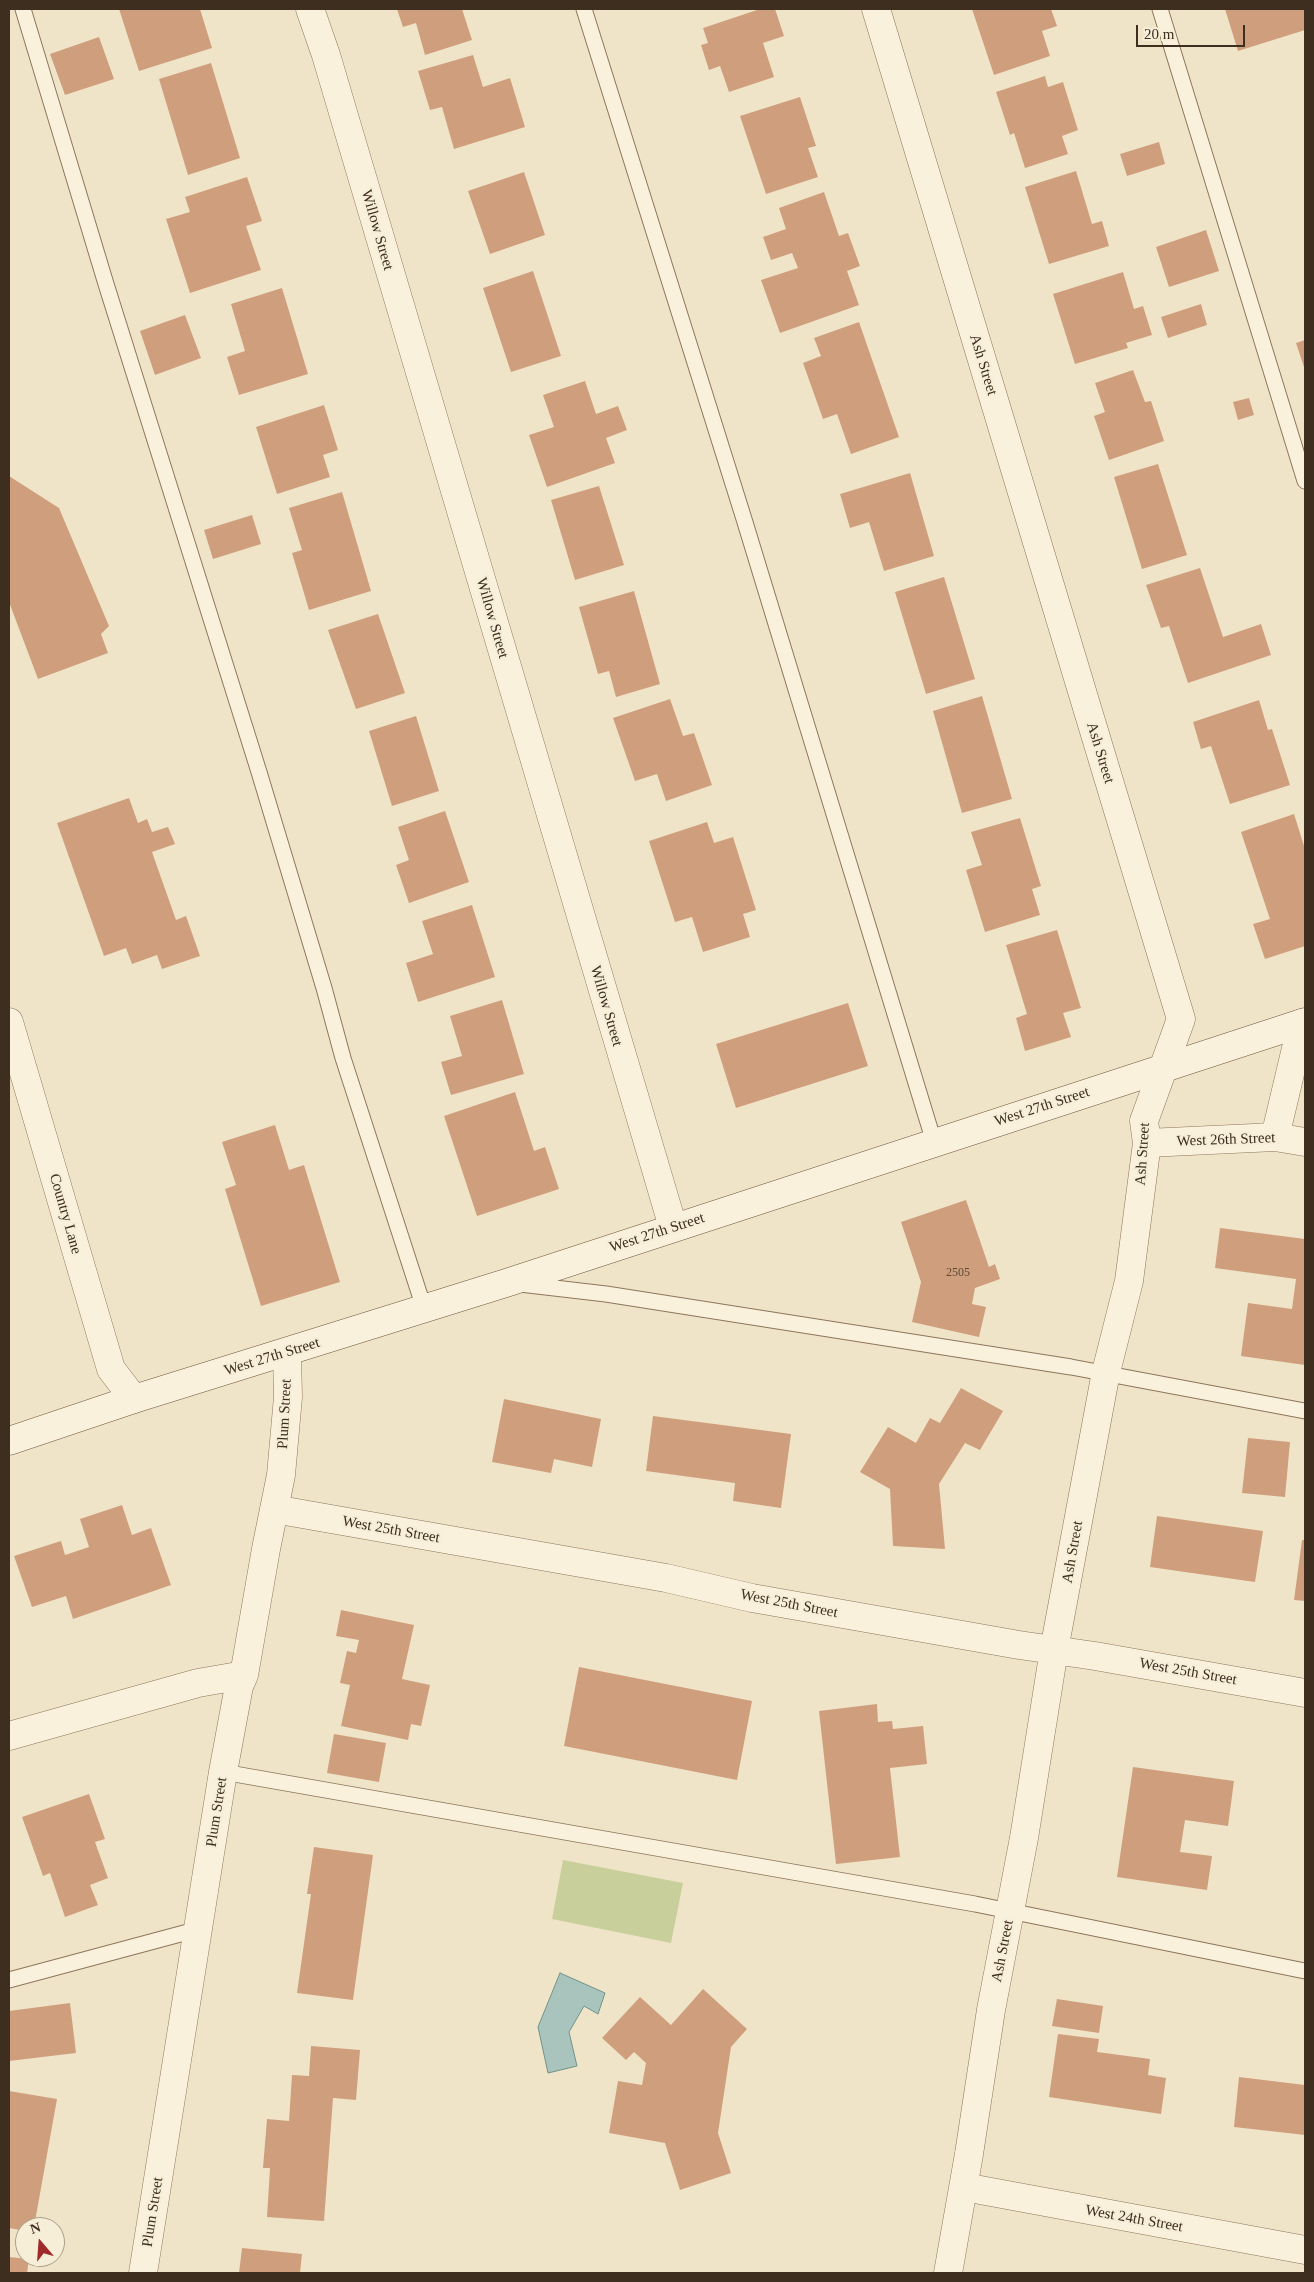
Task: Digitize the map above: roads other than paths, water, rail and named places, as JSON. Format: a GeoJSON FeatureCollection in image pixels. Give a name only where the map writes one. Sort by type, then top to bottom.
{"type":"FeatureCollection","features":[{"type":"Feature","properties":{"kind":"street","name":"Willow Street"},"geometry":{"type":"LineString","coordinates":[[310,9],[326,55],[673,1227]]}},
{"type":"Feature","properties":{"kind":"street","name":"Ash Street"},"geometry":{"type":"LineString","coordinates":[[876,9],[1181,1019],[1144,1121],[1146,1143],[1129,1281],[1106,1372],[1054,1650],[1010,1911],[991,2010],[964,2187],[948,2273]]}},
{"type":"Feature","properties":{"kind":"street","name":"Country Lane"},"geometry":{"type":"LineString","coordinates":[[9,1022],[110,1369],[134,1399]]}},
{"type":"Feature","properties":{"kind":"street","name":"West 27th Street"},"geometry":{"type":"LineString","coordinates":[[9,1442],[134,1399],[287,1353],[506,1283],[1304,1022]]}},
{"type":"Feature","properties":{"kind":"street"},"geometry":{"type":"LineString","coordinates":[[1275,1137],[1304,1022]]}},
{"type":"Feature","properties":{"kind":"street","name":"West 26th Street"},"geometry":{"type":"LineString","coordinates":[[1146,1143],[1275,1137],[1305,1142]]}},
{"type":"Feature","properties":{"kind":"street","name":"Plum Street"},"geometry":{"type":"LineString","coordinates":[[143,2273],[223,1772],[239,1686],[244,1675],[281,1475],[288,1397],[287,1353]]}},
{"type":"Feature","properties":{"kind":"street","name":"West 25th Street"},"geometry":{"type":"LineString","coordinates":[[274,1509],[666,1578],[762,1600],[1305,1692]]}},
{"type":"Feature","properties":{"kind":"street"},"geometry":{"type":"LineString","coordinates":[[9,1736],[198,1683],[244,1675]]}},
{"type":"Feature","properties":{"kind":"street","name":"West 24th Street"},"geometry":{"type":"LineString","coordinates":[[964,2187],[1305,2250]]}},
{"type":"Feature","properties":{"kind":"lane"},"geometry":{"type":"LineString","coordinates":[[23,9],[106,284],[262,781],[322,979],[343,1058],[424,1308]]}},
{"type":"Feature","properties":{"kind":"lane"},"geometry":{"type":"LineString","coordinates":[[584,9],[744,519],[934,1142]]}},
{"type":"Feature","properties":{"kind":"lane"},"geometry":{"type":"LineString","coordinates":[[1160,9],[1305,481]]}},
{"type":"Feature","properties":{"kind":"lane"},"geometry":{"type":"LineString","coordinates":[[506,1283],[606,1294],[1106,1372],[1305,1411]]}},
{"type":"Feature","properties":{"kind":"lane"},"geometry":{"type":"LineString","coordinates":[[223,1772],[1010,1911],[1305,1971]]}},
{"type":"Feature","properties":{"kind":"lane"},"geometry":{"type":"LineString","coordinates":[[9,1980],[199,1929]]}},
{"type":"Feature","properties":{"kind":"water"},"geometry":{"type":"Polygon","coordinates":[[[560,1973],[605,1993],[598,2014],[584,2006],[569,2032],[577,2066],[548,2073],[538,2027],[560,1973]]]}}]}
